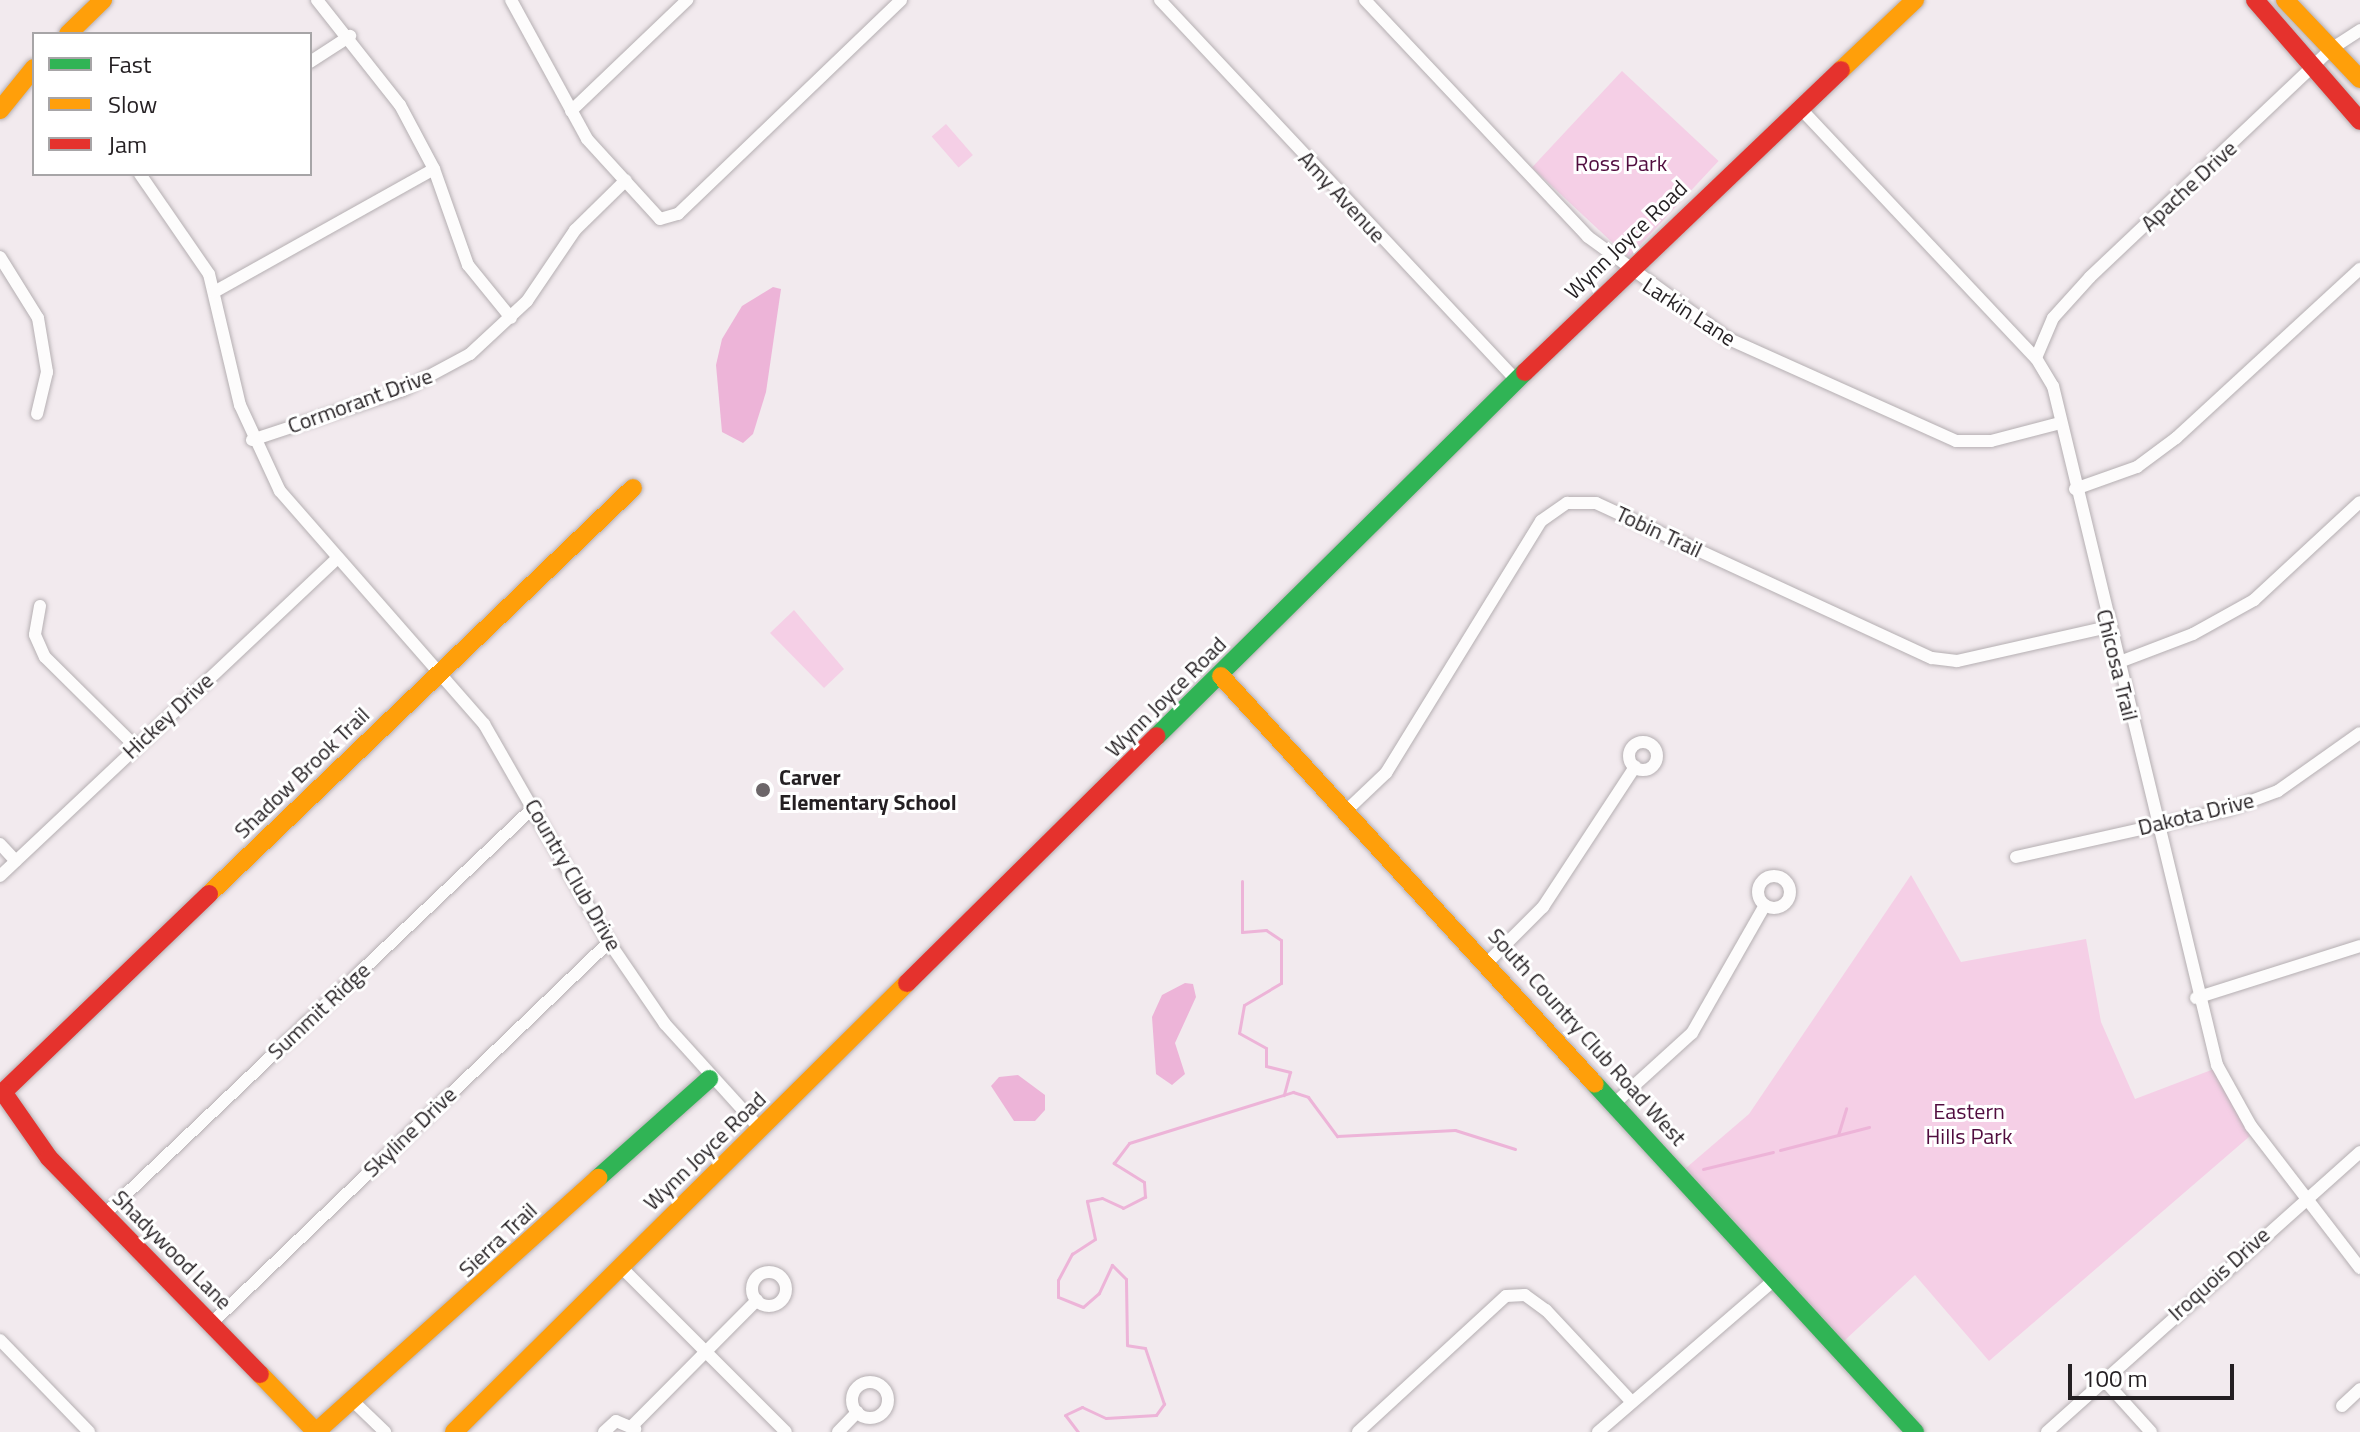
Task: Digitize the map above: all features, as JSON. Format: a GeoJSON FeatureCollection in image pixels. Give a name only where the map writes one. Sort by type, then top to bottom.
{"type":"FeatureCollection","features":[{"type":"Feature","properties":{"kind":"street"},"geometry":{"type":"LineString","coordinates":[[70,32],[103,0]]}},
{"type":"Feature","properties":{"kind":"street"},"geometry":{"type":"LineString","coordinates":[[317,0],[350,36],[400,105],[434,169],[468,265],[511,318]]}},
{"type":"Feature","properties":{"kind":"street"},"geometry":{"type":"LineString","coordinates":[[511,0],[571,111],[660,219],[669,216],[900,0]]}},
{"type":"Feature","properties":{"kind":"street"},"geometry":{"type":"LineString","coordinates":[[571,111],[687,0]]}},
{"type":"Feature","properties":{"kind":"street","name":"Amy Avenue"},"geometry":{"type":"LineString","coordinates":[[1160,0],[1167,14],[1517,381]]}},
{"type":"Feature","properties":{"kind":"street","name":"Larkin Lane"},"geometry":{"type":"LineString","coordinates":[[1365,0],[1627,271],[1741,346],[1956,441],[1991,441],[2060,423]]}},
{"type":"Feature","properties":{"kind":"street","name":"Wynn Joyce Road"},"geometry":{"type":"LineString","coordinates":[[454,1432],[1627,271],[1915,0]]}},
{"type":"Feature","properties":{"kind":"street"},"geometry":{"type":"LineString","coordinates":[[2255,0],[2318,66],[2360,121]]}},
{"type":"Feature","properties":{"kind":"street"},"geometry":{"type":"LineString","coordinates":[[2285,0],[2360,79]]}},
{"type":"Feature","properties":{"kind":"street","name":"Apache Drive"},"geometry":{"type":"LineString","coordinates":[[2036,358],[2053,318],[2090,277],[2318,66],[2331,49],[2360,30]]}},
{"type":"Feature","properties":{"kind":"street"},"geometry":{"type":"LineString","coordinates":[[312,61],[350,36]]}},
{"type":"Feature","properties":{"kind":"street"},"geometry":{"type":"LineString","coordinates":[[0,110],[32,70]]}},
{"type":"Feature","properties":{"kind":"street","name":"Chicosa Trail"},"geometry":{"type":"LineString","coordinates":[[1801,109],[2036,358],[2053,386],[2196,998],[2217,1065],[2302,1198],[2360,1268]]}},
{"type":"Feature","properties":{"kind":"street"},"geometry":{"type":"LineString","coordinates":[[214,292],[434,169]]}},
{"type":"Feature","properties":{"kind":"street","name":"Country Club Drive"},"geometry":{"type":"LineString","coordinates":[[143,176],[191,242],[214,292],[252,440],[280,491],[338,558],[393,613],[442,672],[535,806],[609,942],[709,1079],[761,1130]]}},
{"type":"Feature","properties":{"kind":"street","name":"Cormorant Drive"},"geometry":{"type":"LineString","coordinates":[[252,440],[427,380],[511,318],[575,230],[626,180]]}},
{"type":"Feature","properties":{"kind":"street"},"geometry":{"type":"LineString","coordinates":[[0,257],[38,318],[47,372],[37,414]]}},
{"type":"Feature","properties":{"kind":"street"},"geometry":{"type":"LineString","coordinates":[[2075,489],[2137,467],[2166,445],[2360,269]]}},
{"type":"Feature","properties":{"kind":"street","name":"Shadow Brook Trail"},"geometry":{"type":"LineString","coordinates":[[3,1092],[633,488]]}},
{"type":"Feature","properties":{"kind":"street"},"geometry":{"type":"LineString","coordinates":[[2117,663],[2193,634],[2254,600],[2360,502]]}},
{"type":"Feature","properties":{"kind":"street","name":"Tobin Trail"},"geometry":{"type":"LineString","coordinates":[[1347,810],[1386,773],[1541,521],[1567,503],[1596,503],[1932,658],[1957,661],[2108,627]]}},
{"type":"Feature","properties":{"kind":"street","name":"Hickey Drive"},"geometry":{"type":"LineString","coordinates":[[0,876],[338,558]]}},
{"type":"Feature","properties":{"kind":"street"},"geometry":{"type":"LineString","coordinates":[[40,606],[35,635],[45,657],[135,746]]}},
{"type":"Feature","properties":{"kind":"street","name":"South Country Club Road West"},"geometry":{"type":"LineString","coordinates":[[1221,676],[1488,962],[1915,1432]]}},
{"type":"Feature","properties":{"kind":"street","name":"Dakota Drive"},"geometry":{"type":"LineString","coordinates":[[2016,857],[2227,810],[2278,791],[2360,733]]}},
{"type":"Feature","properties":{"kind":"street"},"geometry":{"type":"LineString","coordinates":[[1488,962],[1543,907],[1635,767]]}},
{"type":"Feature","properties":{"kind":"street","name":"Summit Ridge"},"geometry":{"type":"LineString","coordinates":[[103,1216],[535,806]]}},
{"type":"Feature","properties":{"kind":"street"},"geometry":{"type":"LineString","coordinates":[[0,844],[16,861]]}},
{"type":"Feature","properties":{"kind":"street"},"geometry":{"type":"LineString","coordinates":[[1615,1103],[1692,1033],[1765,905]]}},
{"type":"Feature","properties":{"kind":"street","name":"Skyline Drive"},"geometry":{"type":"LineString","coordinates":[[212,1323],[609,942]]}},
{"type":"Feature","properties":{"kind":"street"},"geometry":{"type":"LineString","coordinates":[[2196,998],[2360,946]]}},
{"type":"Feature","properties":{"kind":"street","name":"Sierra Trail"},"geometry":{"type":"LineString","coordinates":[[316,1432],[355,1403],[709,1079]]}},
{"type":"Feature","properties":{"kind":"street","name":"Shadywood Lane"},"geometry":{"type":"LineString","coordinates":[[3,1092],[49,1158],[316,1432]]}},
{"type":"Feature","properties":{"kind":"street","name":"Iroquois Drive"},"geometry":{"type":"LineString","coordinates":[[2047,1432],[2302,1198],[2360,1152]]}},
{"type":"Feature","properties":{"kind":"street"},"geometry":{"type":"LineString","coordinates":[[621,1267],[786,1432]]}},
{"type":"Feature","properties":{"kind":"street"},"geometry":{"type":"LineString","coordinates":[[1598,1432],[1775,1279]]}},
{"type":"Feature","properties":{"kind":"street"},"geometry":{"type":"LineString","coordinates":[[1358,1432],[1506,1296],[1525,1295],[1631,1401]]}},
{"type":"Feature","properties":{"kind":"street"},"geometry":{"type":"LineString","coordinates":[[604,1432],[616,1421],[635,1429],[704,1350],[757,1300]]}},
{"type":"Feature","properties":{"kind":"street"},"geometry":{"type":"LineString","coordinates":[[0,1340],[89,1432]]}},
{"type":"Feature","properties":{"kind":"street"},"geometry":{"type":"LineString","coordinates":[[2104,1380],[2151,1432]]}},
{"type":"Feature","properties":{"kind":"street"},"geometry":{"type":"LineString","coordinates":[[2342,1406],[2360,1389]]}},
{"type":"Feature","properties":{"kind":"street"},"geometry":{"type":"LineString","coordinates":[[355,1403],[385,1432]]}},
{"type":"Feature","properties":{"kind":"street"},"geometry":{"type":"LineString","coordinates":[[838,1432],[857,1412]]}},
{"type":"Feature","properties":{"kind":"green space","name":"Ross Park"},"geometry":{"type":"Polygon","coordinates":[[[1622,71],[1719,161],[1629,258],[1532,168],[1622,71]]]}},
{"type":"Feature","properties":{"kind":"green space"},"geometry":{"type":"Polygon","coordinates":[[[946,124],[973,155],[959,167],[932,136],[946,124]]]}},
{"type":"Feature","properties":{"kind":"green space"},"geometry":{"type":"Polygon","coordinates":[[[794,610],[844,669],[824,688],[770,633],[794,610]]]}},
{"type":"Feature","properties":{"kind":"green space","name":"Eastern Hills Park"},"geometry":{"type":"Polygon","coordinates":[[[1911,875],[1961,962],[2086,939],[2101,1022],[2135,1099],[2214,1069],[2250,1136],[1989,1361],[1915,1275],[1844,1341],[1686,1168],[1749,1114],[1911,875]]]}},
{"type":"Feature","properties":{"kind":"shaded area"},"geometry":{"type":"Polygon","coordinates":[[[773,287],[781,289],[766,392],[753,434],[743,443],[722,432],[716,365],[722,339],[742,306],[773,287]]]}},
{"type":"Feature","properties":{"kind":"shaded area"},"geometry":{"type":"Polygon","coordinates":[[[1185,983],[1193,984],[1196,997],[1175,1043],[1185,1074],[1172,1085],[1156,1074],[1152,1017],[1162,995],[1185,983]]]}},
{"type":"Feature","properties":{"kind":"shaded area"},"geometry":{"type":"Polygon","coordinates":[[[1018,1075],[1045,1095],[1045,1110],[1035,1121],[1014,1121],[991,1086],[999,1077],[1018,1075]]]}},
{"type":"Feature","properties":{"kind":"waterway"},"geometry":{"type":"LineString","coordinates":[[1242,881],[1242,932],[1266,930],[1281,940],[1281,983],[1244,1005],[1239,1033],[1266,1048],[1266,1066],[1290,1072],[1284,1095]]}},
{"type":"Feature","properties":{"kind":"waterway"},"geometry":{"type":"LineString","coordinates":[[1078,1432],[1065,1415],[1082,1407],[1106,1418],[1156,1415],[1164,1404],[1145,1348],[1127,1345],[1126,1279],[1112,1265],[1099,1293],[1083,1307],[1058,1297],[1058,1280],[1072,1254],[1095,1239],[1087,1201],[1102,1198],[1123,1208],[1145,1197],[1144,1182],[1114,1163],[1129,1143],[1293,1092],[1308,1097],[1337,1136],[1455,1130],[1515,1149]]}},
{"type":"Feature","properties":{"kind":"waterway"},"geometry":{"type":"LineString","coordinates":[[1838,1135],[1846,1108]]}},
{"type":"Feature","properties":{"kind":"waterway"},"geometry":{"type":"LineString","coordinates":[[1780,1150],[1869,1127]]}},
{"type":"Feature","properties":{"kind":"waterway"},"geometry":{"type":"LineString","coordinates":[[1703,1169],[1773,1152]]}},
{"type":"Feature","properties":{"kind":"traffic: fast"},"geometry":{"type":"LineString","coordinates":[[1157,736],[1525,372]]}},
{"type":"Feature","properties":{"kind":"traffic: fast"},"geometry":{"type":"LineString","coordinates":[[598,1178],[709,1079]]}},
{"type":"Feature","properties":{"kind":"traffic: fast"},"geometry":{"type":"LineString","coordinates":[[1595,1084],[1915,1432]]}},
{"type":"Feature","properties":{"kind":"traffic: slow"},"geometry":{"type":"LineString","coordinates":[[70,32],[103,0]]}},
{"type":"Feature","properties":{"kind":"traffic: slow"},"geometry":{"type":"LineString","coordinates":[[1841,70],[1915,0]]}},
{"type":"Feature","properties":{"kind":"traffic: slow"},"geometry":{"type":"LineString","coordinates":[[2285,0],[2360,79]]}},
{"type":"Feature","properties":{"kind":"traffic: slow"},"geometry":{"type":"LineString","coordinates":[[0,110],[32,70]]}},
{"type":"Feature","properties":{"kind":"traffic: slow"},"geometry":{"type":"LineString","coordinates":[[209,894],[633,488]]}},
{"type":"Feature","properties":{"kind":"traffic: slow"},"geometry":{"type":"LineString","coordinates":[[1221,676],[1595,1084]]}},
{"type":"Feature","properties":{"kind":"traffic: slow"},"geometry":{"type":"LineString","coordinates":[[454,1432],[907,983]]}},
{"type":"Feature","properties":{"kind":"traffic: slow"},"geometry":{"type":"LineString","coordinates":[[260,1374],[316,1432],[598,1178]]}},
{"type":"Feature","properties":{"kind":"traffic: jam"},"geometry":{"type":"LineString","coordinates":[[2255,0],[2360,121]]}},
{"type":"Feature","properties":{"kind":"traffic: jam"},"geometry":{"type":"LineString","coordinates":[[1525,372],[1841,70]]}},
{"type":"Feature","properties":{"kind":"traffic: jam"},"geometry":{"type":"LineString","coordinates":[[907,983],[1157,736]]}},
{"type":"Feature","properties":{"kind":"traffic: jam"},"geometry":{"type":"LineString","coordinates":[[209,894],[3,1092],[49,1158],[260,1374]]}},
{"type":"Feature","properties":{"kind":"place","name":"Carver Elementary School"},"geometry":{"type":"Point","coordinates":[763,790]}}]}
